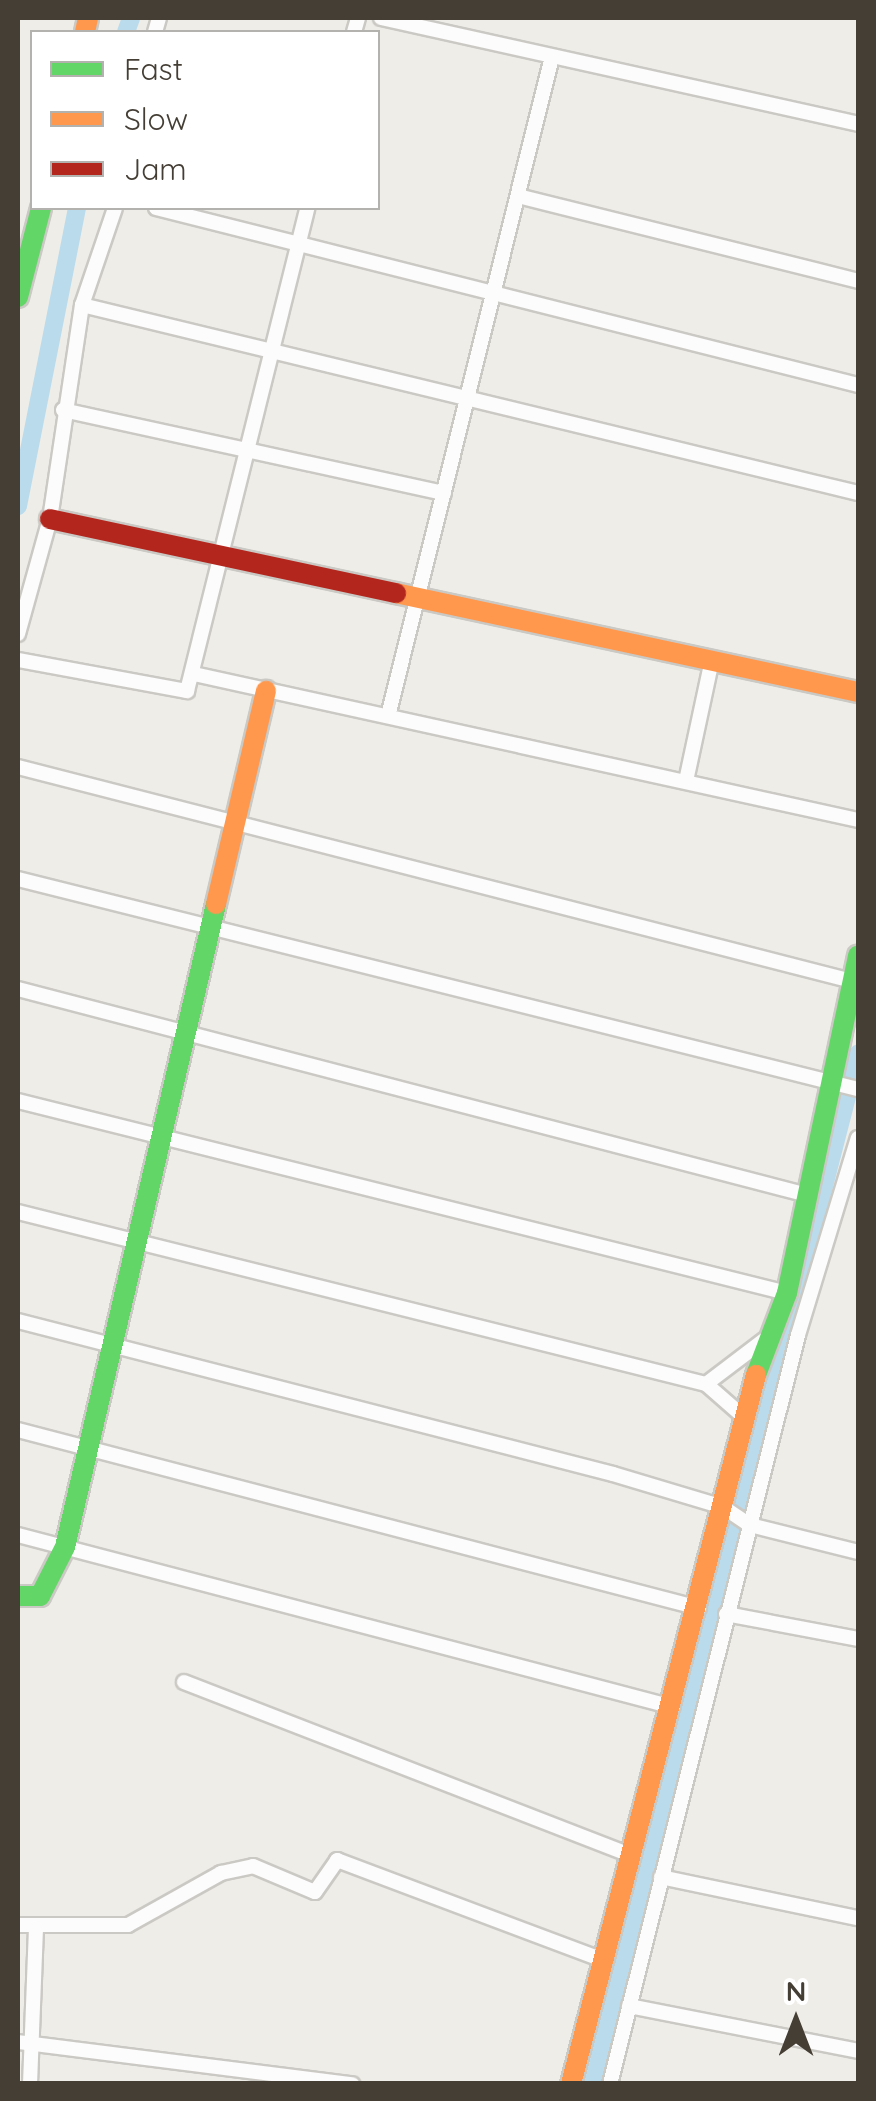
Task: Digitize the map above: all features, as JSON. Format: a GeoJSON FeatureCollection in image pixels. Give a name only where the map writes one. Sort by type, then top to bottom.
{"type":"FeatureCollection","features":[{"type":"Feature","properties":{"kind":"street"},"geometry":{"type":"LineString","coordinates":[[381,18],[551,61],[858,124]]}},
{"type":"Feature","properties":{"kind":"street"},"geometry":{"type":"LineString","coordinates":[[388,716],[551,61]]}},
{"type":"Feature","properties":{"kind":"street"},"geometry":{"type":"LineString","coordinates":[[518,196],[858,281]]}},
{"type":"Feature","properties":{"kind":"street"},"geometry":{"type":"LineString","coordinates":[[18,298],[40,210]]}},
{"type":"Feature","properties":{"kind":"street"},"geometry":{"type":"LineString","coordinates":[[18,634],[50,520],[63,410],[82,305],[114,210]]}},
{"type":"Feature","properties":{"kind":"street"},"geometry":{"type":"LineString","coordinates":[[164,210],[858,385]]}},
{"type":"Feature","properties":{"kind":"street"},"geometry":{"type":"LineString","coordinates":[[18,660],[186,691],[194,674],[224,556],[306,210]]}},
{"type":"Feature","properties":{"kind":"street"},"geometry":{"type":"LineString","coordinates":[[82,305],[469,392],[858,493]]}},
{"type":"Feature","properties":{"kind":"street"},"geometry":{"type":"LineString","coordinates":[[63,410],[251,446],[444,493]]}},
{"type":"Feature","properties":{"kind":"street"},"geometry":{"type":"LineString","coordinates":[[50,520],[858,692]]}},
{"type":"Feature","properties":{"kind":"street"},"geometry":{"type":"LineString","coordinates":[[686,781],[712,660]]}},
{"type":"Feature","properties":{"kind":"street"},"geometry":{"type":"LineString","coordinates":[[194,674],[858,820]]}},
{"type":"Feature","properties":{"kind":"street"},"geometry":{"type":"LineString","coordinates":[[18,1596],[40,1596],[64,1547],[82,1448],[113,1346],[266,691]]}},
{"type":"Feature","properties":{"kind":"street"},"geometry":{"type":"LineString","coordinates":[[18,766],[852,981]]}},
{"type":"Feature","properties":{"kind":"street"},"geometry":{"type":"LineString","coordinates":[[18,880],[209,932],[830,1086],[858,1088]]}},
{"type":"Feature","properties":{"kind":"street"},"geometry":{"type":"LineString","coordinates":[[571,2084],[699,1608],[764,1340],[787,1293],[858,956]]}},
{"type":"Feature","properties":{"kind":"street"},"geometry":{"type":"LineString","coordinates":[[18,989],[808,1194]]}},
{"type":"Feature","properties":{"kind":"street"},"geometry":{"type":"LineString","coordinates":[[18,1101],[787,1293]]}},
{"type":"Feature","properties":{"kind":"street"},"geometry":{"type":"LineString","coordinates":[[610,2084],[726,1614],[858,1138]]}},
{"type":"Feature","properties":{"kind":"street"},"geometry":{"type":"LineString","coordinates":[[18,1212],[706,1384],[745,1418]]}},
{"type":"Feature","properties":{"kind":"street"},"geometry":{"type":"LineString","coordinates":[[18,1321],[723,1507],[750,1525],[858,1552]]}},
{"type":"Feature","properties":{"kind":"street"},"geometry":{"type":"LineString","coordinates":[[706,1384],[764,1340]]}},
{"type":"Feature","properties":{"kind":"street"},"geometry":{"type":"LineString","coordinates":[[18,1430],[699,1608]]}},
{"type":"Feature","properties":{"kind":"street"},"geometry":{"type":"LineString","coordinates":[[18,1535],[673,1707]]}},
{"type":"Feature","properties":{"kind":"street"},"geometry":{"type":"LineString","coordinates":[[726,1614],[858,1638]]}},
{"type":"Feature","properties":{"kind":"street"},"geometry":{"type":"LineString","coordinates":[[184,1682],[633,1856]]}},
{"type":"Feature","properties":{"kind":"street"},"geometry":{"type":"LineString","coordinates":[[18,1925],[128,1925],[221,1873],[253,1866],[315,1892],[338,1860],[605,1961]]}},
{"type":"Feature","properties":{"kind":"street"},"geometry":{"type":"LineString","coordinates":[[661,1876],[858,1918]]}},
{"type":"Feature","properties":{"kind":"street"},"geometry":{"type":"LineString","coordinates":[[30,2084],[36,1928]]}},
{"type":"Feature","properties":{"kind":"street"},"geometry":{"type":"LineString","coordinates":[[629,2006],[858,2051]]}},
{"type":"Feature","properties":{"kind":"street"},"geometry":{"type":"LineString","coordinates":[[18,2042],[352,2084]]}},
{"type":"Feature","properties":{"kind":"waterway"},"geometry":{"type":"LineString","coordinates":[[127,30],[131,18]]}},
{"type":"Feature","properties":{"kind":"waterway"},"geometry":{"type":"LineString","coordinates":[[18,506],[77,210]]}},
{"type":"Feature","properties":{"kind":"waterway"},"geometry":{"type":"LineString","coordinates":[[593,2084],[858,1054]]}},
{"type":"Feature","properties":{"kind":"traffic: fast"},"geometry":{"type":"LineString","coordinates":[[18,297],[40,210]]}},
{"type":"Feature","properties":{"kind":"traffic: fast"},"geometry":{"type":"LineString","coordinates":[[18,1596],[40,1596],[65,1547],[216,904]]}},
{"type":"Feature","properties":{"kind":"traffic: fast"},"geometry":{"type":"LineString","coordinates":[[756,1375],[787,1293],[858,955]]}},
{"type":"Feature","properties":{"kind":"traffic: slow"},"geometry":{"type":"LineString","coordinates":[[85,30],[88,18]]}},
{"type":"Feature","properties":{"kind":"traffic: slow"},"geometry":{"type":"LineString","coordinates":[[396,593],[858,692]]}},
{"type":"Feature","properties":{"kind":"traffic: slow"},"geometry":{"type":"LineString","coordinates":[[216,904],[266,691]]}},
{"type":"Feature","properties":{"kind":"traffic: slow"},"geometry":{"type":"LineString","coordinates":[[571,2084],[756,1375]]}},
{"type":"Feature","properties":{"kind":"traffic: jam"},"geometry":{"type":"LineString","coordinates":[[50,519],[396,593]]}}]}
